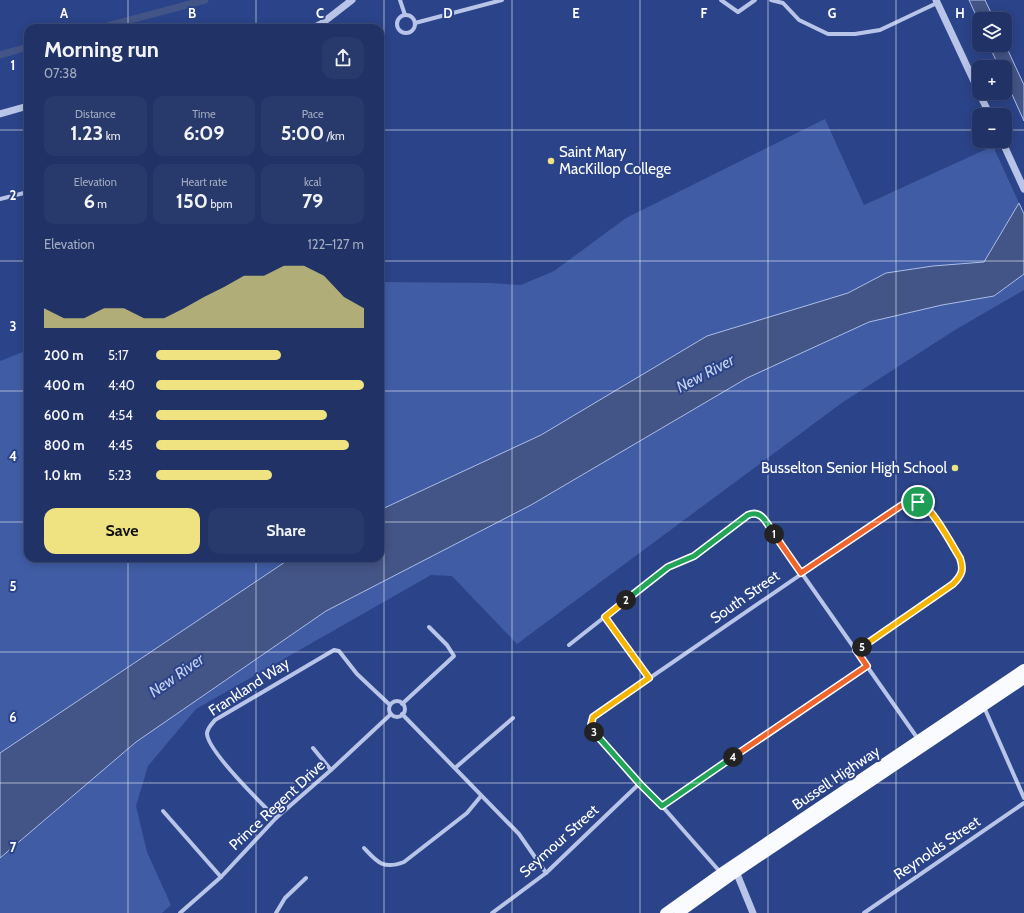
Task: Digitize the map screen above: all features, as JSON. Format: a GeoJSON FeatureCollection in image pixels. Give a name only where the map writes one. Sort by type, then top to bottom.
{"type":"FeatureCollection","features":[{"type":"Feature","properties":{"kind":"main road","name":"Bussell Highway"},"geometry":{"type":"LineString","coordinates":[[665,913],[735,869],[982,702],[1024,669]]}},
{"type":"Feature","properties":{"kind":"main road","name":"Bussell Highway"},"geometry":{"type":"LineString","coordinates":[[982,702],[1024,679]]}},
{"type":"Feature","properties":{"kind":"main road","name":"Bussell Highway"},"geometry":{"type":"LineString","coordinates":[[679,913],[723,876]]}},
{"type":"Feature","properties":{"kind":"street"},"geometry":{"type":"LineString","coordinates":[[321,24],[352,0]]}},
{"type":"Feature","properties":{"kind":"street"},"geometry":{"type":"LineString","coordinates":[[400,0],[405,15],[412,18],[415,23],[413,30],[409,33],[399,31],[397,21],[405,15]]}},
{"type":"Feature","properties":{"kind":"street"},"geometry":{"type":"LineString","coordinates":[[415,23],[502,0]]}},
{"type":"Feature","properties":{"kind":"street"},"geometry":{"type":"LineString","coordinates":[[721,0],[738,12],[755,0]]}},
{"type":"Feature","properties":{"kind":"street"},"geometry":{"type":"LineString","coordinates":[[771,0],[783,3],[799,20],[828,34],[855,34],[880,30],[937,2],[972,78]]}},
{"type":"Feature","properties":{"kind":"street"},"geometry":{"type":"LineString","coordinates":[[0,114],[24,107]]}},
{"type":"Feature","properties":{"kind":"street"},"geometry":{"type":"LineString","coordinates":[[1005,148],[1024,189]]}},
{"type":"Feature","properties":{"kind":"street"},"geometry":{"type":"LineString","coordinates":[[0,200],[24,193]]}},
{"type":"Feature","properties":{"kind":"street","name":"South Street"},"geometry":{"type":"LineString","coordinates":[[640,784],[594,732],[591,725],[593,717],[902,505],[913,502],[921,502],[929,509],[960,558],[963,566],[962,576],[953,584],[856,650]]}},
{"type":"Feature","properties":{"kind":"street"},"geometry":{"type":"LineString","coordinates":[[569,645],[668,567],[694,556],[753,512],[761,515],[921,743]]}},
{"type":"Feature","properties":{"kind":"street"},"geometry":{"type":"LineString","coordinates":[[605,617],[649,678]]}},
{"type":"Feature","properties":{"kind":"street"},"geometry":{"type":"LineString","coordinates":[[402,704],[454,656],[447,645],[429,627]]}},
{"type":"Feature","properties":{"kind":"street","name":"Frankland Way"},"geometry":{"type":"LineString","coordinates":[[276,818],[238,780],[209,742],[207,734],[208,728],[215,720],[334,650],[339,651],[357,674],[390,705]]}},
{"type":"Feature","properties":{"kind":"street"},"geometry":{"type":"LineString","coordinates":[[662,806],[867,666]]}},
{"type":"Feature","properties":{"kind":"street"},"geometry":{"type":"LineString","coordinates":[[395,702],[402,704],[404,708],[402,714],[395,717],[391,714],[390,705],[395,702]]}},
{"type":"Feature","properties":{"kind":"street"},"geometry":{"type":"LineString","coordinates":[[982,702],[1024,798]]}},
{"type":"Feature","properties":{"kind":"street","name":"Prince Regent Drive"},"geometry":{"type":"LineString","coordinates":[[180,913],[221,877],[276,818],[331,770],[391,714]]}},
{"type":"Feature","properties":{"kind":"street"},"geometry":{"type":"LineString","coordinates":[[402,714],[519,834],[546,873]]}},
{"type":"Feature","properties":{"kind":"street"},"geometry":{"type":"LineString","coordinates":[[454,768],[513,718]]}},
{"type":"Feature","properties":{"kind":"street"},"geometry":{"type":"LineString","coordinates":[[313,748],[331,770]]}},
{"type":"Feature","properties":{"kind":"street"},"geometry":{"type":"LineString","coordinates":[[640,784],[662,806],[723,876]]}},
{"type":"Feature","properties":{"kind":"street","name":"Seymour Street"},"geometry":{"type":"LineString","coordinates":[[492,913],[546,873],[640,784]]}},
{"type":"Feature","properties":{"kind":"street"},"geometry":{"type":"LineString","coordinates":[[364,848],[378,863],[394,866],[404,862],[467,813],[481,796]]}},
{"type":"Feature","properties":{"kind":"street","name":"Reynolds Street"},"geometry":{"type":"LineString","coordinates":[[864,913],[1024,803]]}},
{"type":"Feature","properties":{"kind":"street"},"geometry":{"type":"LineString","coordinates":[[163,811],[221,877]]}},
{"type":"Feature","properties":{"kind":"street"},"geometry":{"type":"LineString","coordinates":[[735,869],[753,913]]}},
{"type":"Feature","properties":{"kind":"street"},"geometry":{"type":"LineString","coordinates":[[276,913],[285,898],[306,878]]}},
{"type":"Feature","properties":{"kind":"shaded area"},"geometry":{"type":"Polygon","coordinates":[[[825,119],[864,205],[989,148],[994,148],[1019,203],[984,262],[933,266],[886,273],[848,293],[384,508],[384,282],[490,283],[521,285],[554,271],[626,218],[825,119]]]}},
{"type":"Feature","properties":{"kind":"shaded area"},"geometry":{"type":"Polygon","coordinates":[[[1024,274],[1024,290],[955,330],[843,402],[517,644],[452,576],[431,575],[196,709],[148,766],[136,806],[147,852],[171,905],[162,913],[0,913],[0,858],[136,742],[326,611],[531,505],[747,378],[869,322],[942,305],[994,296],[1024,274]]]}},
{"type":"Feature","properties":{"kind":"shaded area"},"geometry":{"type":"Polygon","coordinates":[[[24,352],[24,562],[285,562],[0,753],[0,361],[24,352]]]}},
{"type":"Feature","properties":{"kind":"water"},"geometry":{"type":"Polygon","coordinates":[[[969,0],[985,0],[991,12],[974,12],[969,0]]]}},
{"type":"Feature","properties":{"kind":"water"},"geometry":{"type":"Polygon","coordinates":[[[992,52],[1009,52],[1024,85],[1024,121],[1012,94],[1012,60],[996,60],[992,52]]]}},
{"type":"Feature","properties":{"kind":"water","name":"New River"},"geometry":{"type":"Polygon","coordinates":[[[1019,203],[1024,214],[1024,274],[994,296],[942,305],[869,322],[747,378],[531,505],[326,611],[136,742],[0,858],[0,753],[285,562],[384,562],[384,508],[541,435],[707,336],[848,293],[886,273],[933,266],[984,262],[1019,203]]]}},
{"type":"Feature","properties":{"kind":"waterway"},"geometry":{"type":"LineString","coordinates":[[115,24],[205,0]]}},
{"type":"Feature","properties":{"kind":"waterway"},"geometry":{"type":"LineString","coordinates":[[0,55],[24,48]]}},
{"type":"Feature","properties":{"kind":"place","name":"Saint Mary MacKillop College"},"geometry":{"type":"Point","coordinates":[551,161]}},
{"type":"Feature","properties":{"kind":"place","name":"Busselton Senior High School"},"geometry":{"type":"Point","coordinates":[955,468]}},
{"type":"Feature","properties":{"kind":"route"},"geometry":{"type":"LineString","coordinates":[[918,502],[921,502],[929,509],[960,558],[963,566],[962,576],[953,584],[856,650],[867,666],[662,806],[640,784],[594,732],[591,725],[593,717],[649,678],[605,617],[668,567],[694,556],[753,512],[761,515],[801,573],[902,505],[918,502]]}}]}
